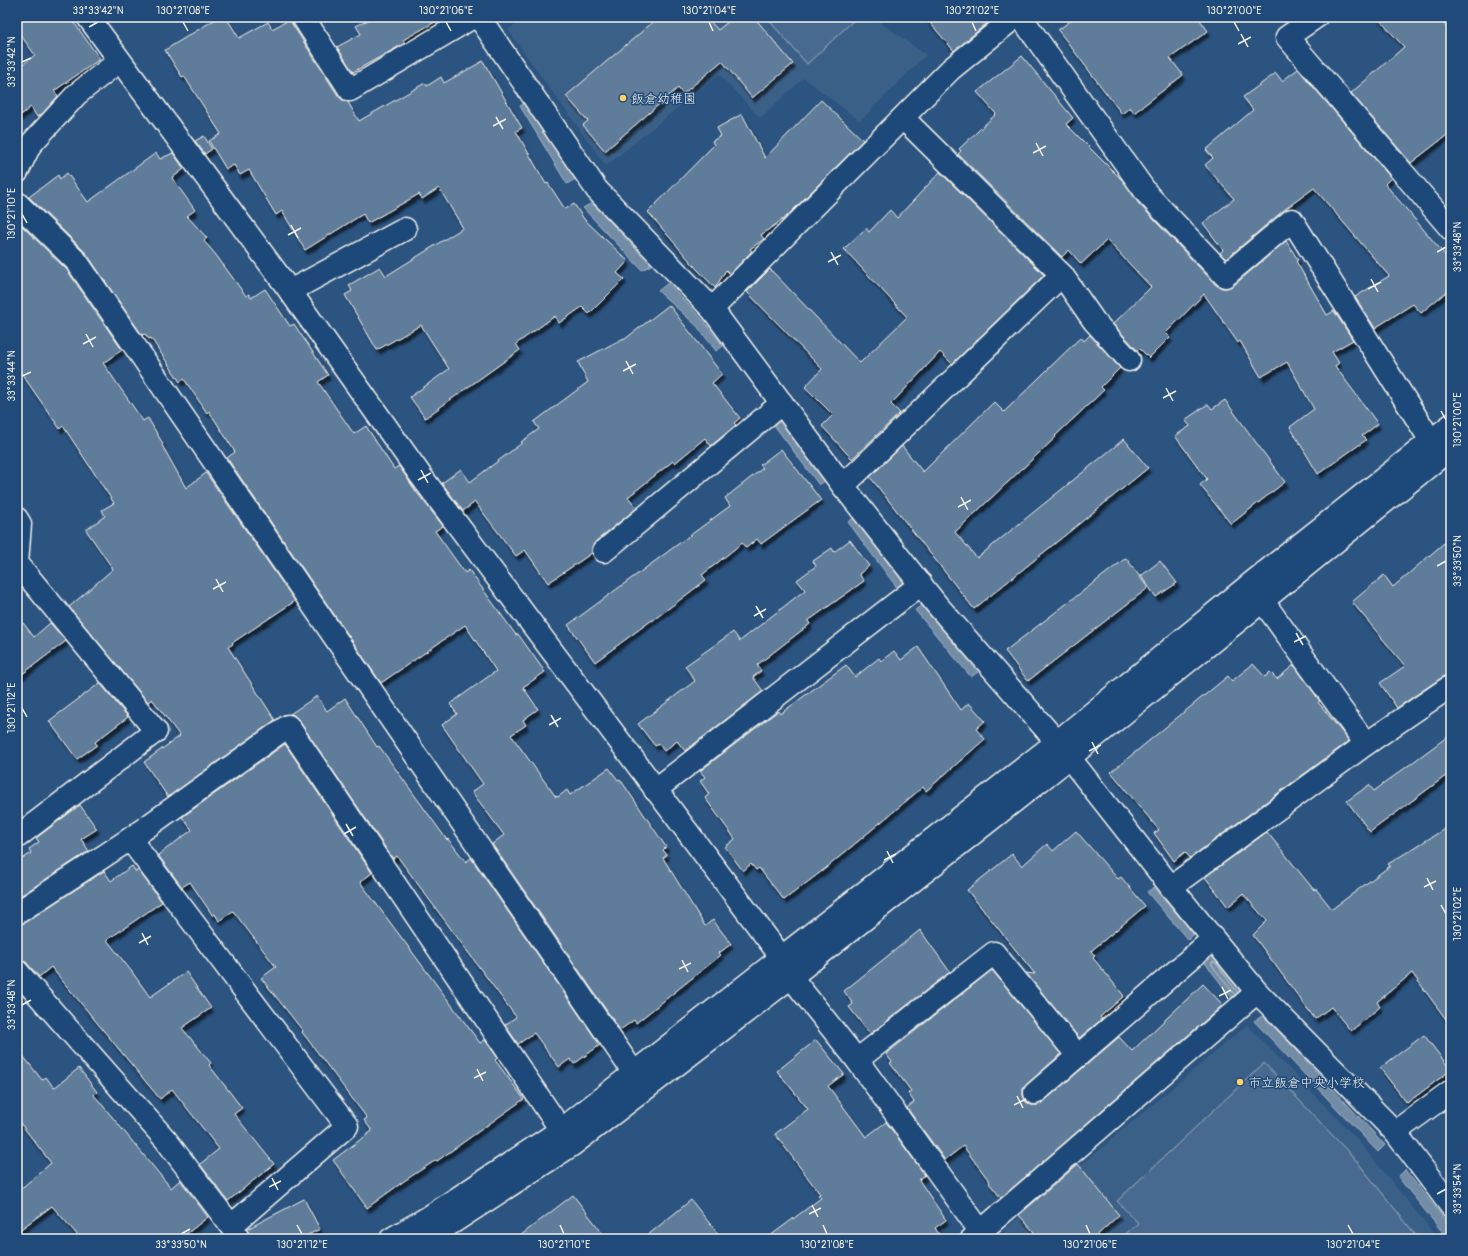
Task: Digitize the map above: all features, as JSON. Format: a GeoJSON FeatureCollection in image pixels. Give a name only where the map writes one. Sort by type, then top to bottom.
{"type":"FeatureCollection","features":[{"type":"Feature","properties":{"kind":"street"},"geometry":{"type":"LineString","coordinates":[[88,17],[290,291],[421,476],[857,1060],[980,1237],[1257,992]]}},
{"type":"Feature","properties":{"kind":"street"},"geometry":{"type":"LineString","coordinates":[[303,17],[350,90],[483,19],[597,190],[712,309],[843,486],[937,605],[1063,749],[1171,887],[1257,992],[1395,1132],[1451,1206]]}},
{"type":"Feature","properties":{"kind":"street"},"geometry":{"type":"LineString","coordinates":[[712,309],[951,69],[1015,17]]}},
{"type":"Feature","properties":{"kind":"street"},"geometry":{"type":"LineString","coordinates":[[1021,17],[1148,195],[1225,276],[1292,220],[1441,448]]}},
{"type":"Feature","properties":{"kind":"street"},"geometry":{"type":"LineString","coordinates":[[1316,17],[1287,37],[1451,229]]}},
{"type":"Feature","properties":{"kind":"street"},"geometry":{"type":"LineString","coordinates":[[20,158],[77,94],[119,61]]}},
{"type":"Feature","properties":{"kind":"street"},"geometry":{"type":"LineString","coordinates":[[903,118],[1062,275],[1094,321],[1129,360]]}},
{"type":"Feature","properties":{"kind":"street"},"geometry":{"type":"LineString","coordinates":[[17,203],[77,262],[634,1073]]}},
{"type":"Feature","properties":{"kind":"street"},"geometry":{"type":"LineString","coordinates":[[290,291],[404,230]]}},
{"type":"Feature","properties":{"kind":"street"},"geometry":{"type":"LineString","coordinates":[[843,486],[1062,275]]}},
{"type":"Feature","properties":{"kind":"street"},"geometry":{"type":"LineString","coordinates":[[604,552],[782,403]]}},
{"type":"Feature","properties":{"kind":"street"},"geometry":{"type":"LineString","coordinates":[[427,1239],[572,1144],[787,968],[1063,749],[1262,600],[1441,448],[1451,425]]}},
{"type":"Feature","properties":{"kind":"street"},"geometry":{"type":"LineString","coordinates":[[1063,749],[1254,581],[1441,448]]}},
{"type":"Feature","properties":{"kind":"street"},"geometry":{"type":"LineString","coordinates":[[17,519],[20,524],[17,563],[156,732],[17,837]]}},
{"type":"Feature","properties":{"kind":"street"},"geometry":{"type":"LineString","coordinates":[[654,790],[921,584]]}},
{"type":"Feature","properties":{"kind":"street"},"geometry":{"type":"LineString","coordinates":[[1262,600],[1366,744]]}},
{"type":"Feature","properties":{"kind":"street"},"geometry":{"type":"LineString","coordinates":[[1171,887],[1366,744],[1451,686]]}},
{"type":"Feature","properties":{"kind":"street"},"geometry":{"type":"LineString","coordinates":[[17,913],[130,838],[288,726],[561,1130]]}},
{"type":"Feature","properties":{"kind":"street"},"geometry":{"type":"LineString","coordinates":[[17,971],[166,1140],[235,1232],[347,1126],[130,838]]}},
{"type":"Feature","properties":{"kind":"street"},"geometry":{"type":"LineString","coordinates":[[1035,1092],[1213,939]]}},
{"type":"Feature","properties":{"kind":"street"},"geometry":{"type":"LineString","coordinates":[[857,1060],[994,953],[1078,1056]]}},
{"type":"Feature","properties":{"kind":"street"},"geometry":{"type":"LineString","coordinates":[[392,1239],[429,1217],[561,1130],[634,1073],[787,968]]}},
{"type":"Feature","properties":{"kind":"street"},"geometry":{"type":"LineString","coordinates":[[1395,1132],[1451,1091]]}},
{"type":"Feature","properties":{"kind":"shaded area","name":"飯倉幼稚園"},"geometry":{"type":"Polygon","coordinates":[[[523,17],[873,17],[926,55],[860,121],[804,78],[760,118],[719,74],[606,166],[508,30],[523,17]]]}},
{"type":"Feature","properties":{"kind":"shaded area"},"geometry":{"type":"Polygon","coordinates":[[[766,17],[853,17],[854,20],[807,64],[766,17]]]}},
{"type":"Feature","properties":{"kind":"shaded area","name":"市立飯倉中央小学校"},"geometry":{"type":"Polygon","coordinates":[[[1247,1025],[1357,1139],[1438,1239],[1010,1239],[1004,1230],[1247,1025]]]}},
{"type":"Feature","properties":{"kind":"shaded area","name":"市立飯倉中央小学校"},"geometry":{"type":"Polygon","coordinates":[[[1264,1063],[1355,1159],[1419,1239],[1120,1239],[1138,1223],[1117,1201],[1264,1063]]]}},
{"type":"Feature","properties":{"kind":"water"},"geometry":{"type":"Polygon","coordinates":[[[528,101],[575,179],[567,184],[520,106],[528,101]]]}},
{"type":"Feature","properties":{"kind":"water"},"geometry":{"type":"Polygon","coordinates":[[[592,203],[651,265],[642,270],[583,208],[592,203]]]}},
{"type":"Feature","properties":{"kind":"water"},"geometry":{"type":"Polygon","coordinates":[[[668,283],[704,321],[723,346],[716,351],[697,326],[658,291],[668,283]]]}},
{"type":"Feature","properties":{"kind":"water"},"geometry":{"type":"Polygon","coordinates":[[[784,418],[828,479],[819,485],[774,425],[784,418]]]}},
{"type":"Feature","properties":{"kind":"water"},"geometry":{"type":"Polygon","coordinates":[[[856,516],[906,583],[898,589],[848,522],[856,516]]]}},
{"type":"Feature","properties":{"kind":"water"},"geometry":{"type":"Polygon","coordinates":[[[922,605],[978,672],[971,677],[915,610],[922,605]]]}},
{"type":"Feature","properties":{"kind":"water"},"geometry":{"type":"Polygon","coordinates":[[[1154,887],[1194,934],[1188,940],[1147,892],[1154,887]]]}},
{"type":"Feature","properties":{"kind":"water"},"geometry":{"type":"Polygon","coordinates":[[[1214,955],[1245,995],[1235,1002],[1205,963],[1214,955]]]}},
{"type":"Feature","properties":{"kind":"water"},"geometry":{"type":"Polygon","coordinates":[[[1264,1015],[1385,1145],[1378,1152],[1254,1021],[1264,1015]]]}},
{"type":"Feature","properties":{"kind":"water"},"geometry":{"type":"Polygon","coordinates":[[[1405,1170],[1451,1227],[1451,1239],[1448,1239],[1398,1177],[1405,1170]]]}},
{"type":"Feature","properties":{"kind":"building"},"geometry":{"type":"Polygon","coordinates":[[[17,17],[70,17],[100,59],[54,91],[58,96],[43,113],[37,117],[31,107],[17,118],[17,69],[35,55],[17,30],[17,17]]]}},
{"type":"Feature","properties":{"kind":"building"},"geometry":{"type":"Polygon","coordinates":[[[219,17],[226,17],[239,38],[268,22],[272,29],[291,19],[292,24],[339,97],[348,102],[359,121],[425,83],[427,86],[441,77],[444,83],[483,61],[522,128],[516,131],[546,184],[548,183],[565,209],[574,204],[584,219],[628,261],[617,273],[624,279],[589,314],[582,307],[559,323],[555,316],[516,344],[520,350],[425,418],[410,397],[449,369],[421,325],[377,350],[345,295],[352,291],[349,285],[380,267],[386,276],[463,228],[439,188],[422,199],[419,194],[368,223],[363,214],[305,250],[282,211],[276,215],[249,170],[240,175],[234,165],[226,169],[209,141],[221,134],[184,76],[182,77],[165,50],[219,17]]]}},
{"type":"Feature","properties":{"kind":"building"},"geometry":{"type":"Polygon","coordinates":[[[374,17],[444,17],[403,40],[405,43],[353,72],[337,47],[361,34],[356,26],[374,17]]]}},
{"type":"Feature","properties":{"kind":"building"},"geometry":{"type":"Polygon","coordinates":[[[659,17],[706,17],[718,30],[734,17],[754,17],[793,64],[752,98],[722,61],[683,94],[678,88],[605,151],[583,125],[588,121],[566,96],[659,17]]]}},
{"type":"Feature","properties":{"kind":"building"},"geometry":{"type":"Polygon","coordinates":[[[925,17],[994,17],[954,51],[925,17]]]}},
{"type":"Feature","properties":{"kind":"building"},"geometry":{"type":"Polygon","coordinates":[[[1076,17],[1198,17],[1208,31],[1170,58],[1183,75],[1134,113],[1130,107],[1122,114],[1058,30],[1076,17]]]}},
{"type":"Feature","properties":{"kind":"building"},"geometry":{"type":"Polygon","coordinates":[[[1377,17],[1438,17],[1451,32],[1451,132],[1411,163],[1351,93],[1404,47],[1377,17]]]}},
{"type":"Feature","properties":{"kind":"building"},"geometry":{"type":"Polygon","coordinates":[[[1022,56],[1073,118],[1066,124],[1124,182],[1139,204],[1216,285],[1222,288],[1233,286],[1286,241],[1298,260],[1296,261],[1327,315],[1334,311],[1353,340],[1332,352],[1339,363],[1335,366],[1378,424],[1362,436],[1366,440],[1318,474],[1290,427],[1314,409],[1287,362],[1261,377],[1240,341],[1238,343],[1204,294],[1166,333],[1170,337],[1149,358],[1140,349],[1138,351],[1113,324],[1151,287],[1107,240],[1081,264],[1069,250],[1062,257],[958,154],[961,151],[959,149],[996,114],[977,92],[1022,56]]]}},
{"type":"Feature","properties":{"kind":"building"},"geometry":{"type":"Polygon","coordinates":[[[1298,69],[1391,178],[1385,184],[1451,262],[1451,288],[1421,313],[1413,304],[1375,328],[1355,297],[1389,276],[1314,188],[1284,210],[1226,259],[1220,253],[1223,250],[1203,223],[1234,199],[1205,165],[1213,158],[1206,150],[1253,110],[1243,97],[1276,73],[1282,81],[1298,69]]]}},
{"type":"Feature","properties":{"kind":"building"},"geometry":{"type":"Polygon","coordinates":[[[821,100],[863,140],[786,217],[761,235],[764,239],[750,249],[752,251],[730,274],[726,270],[715,288],[648,212],[714,145],[712,141],[721,136],[717,128],[742,114],[765,158],[821,100]]]}},
{"type":"Feature","properties":{"kind":"building"},"geometry":{"type":"Polygon","coordinates":[[[204,136],[212,149],[205,154],[195,141],[204,136]]]}},
{"type":"Feature","properties":{"kind":"building"},"geometry":{"type":"Polygon","coordinates":[[[156,153],[160,159],[173,153],[184,169],[172,178],[195,210],[187,216],[207,238],[204,241],[246,296],[249,294],[251,298],[265,289],[290,326],[294,324],[328,375],[318,382],[354,434],[366,426],[394,469],[399,466],[415,490],[443,526],[435,531],[465,573],[469,570],[545,672],[523,687],[538,709],[523,720],[526,725],[511,735],[556,797],[567,790],[570,795],[609,768],[618,780],[620,779],[666,847],[663,850],[667,855],[663,858],[705,926],[713,920],[731,944],[719,953],[721,955],[636,1023],[634,1020],[620,1030],[492,844],[504,835],[472,792],[483,784],[442,725],[457,714],[450,704],[496,671],[465,625],[381,683],[227,458],[235,452],[209,411],[207,413],[184,379],[180,382],[151,338],[149,339],[145,334],[142,335],[86,253],[29,197],[58,175],[60,179],[67,173],[88,202],[156,153]]]}},
{"type":"Feature","properties":{"kind":"building"},"geometry":{"type":"Polygon","coordinates":[[[940,172],[1044,275],[952,364],[940,352],[891,404],[900,413],[852,459],[822,426],[833,415],[805,387],[822,369],[747,292],[770,269],[860,363],[907,317],[844,249],[866,228],[869,232],[890,210],[897,218],[940,172]]]}},
{"type":"Feature","properties":{"kind":"building"},"geometry":{"type":"Polygon","coordinates":[[[17,221],[67,270],[122,350],[103,363],[143,421],[148,418],[186,488],[206,473],[295,601],[228,647],[275,720],[168,797],[144,762],[180,736],[152,699],[148,702],[69,607],[113,569],[86,530],[105,516],[102,510],[114,503],[63,426],[60,429],[17,367],[17,221]]]}},
{"type":"Feature","properties":{"kind":"building"},"geometry":{"type":"Polygon","coordinates":[[[669,305],[722,374],[712,383],[740,418],[734,423],[736,425],[711,446],[705,438],[675,463],[673,461],[628,497],[637,508],[596,541],[592,546],[592,553],[548,583],[525,550],[516,556],[475,502],[463,511],[442,483],[461,469],[470,482],[522,443],[521,442],[539,429],[534,422],[588,382],[578,362],[624,338],[625,339],[669,305]]]}},
{"type":"Feature","properties":{"kind":"building"},"geometry":{"type":"Polygon","coordinates":[[[1090,335],[1120,368],[1101,387],[1104,390],[955,532],[977,558],[1124,439],[1148,468],[974,609],[870,477],[902,446],[923,472],[994,402],[1004,412],[1081,337],[1084,341],[1090,335]]]}},
{"type":"Feature","properties":{"kind":"building"},"geometry":{"type":"Polygon","coordinates":[[[1225,400],[1285,482],[1231,524],[1200,485],[1207,479],[1175,436],[1190,426],[1185,420],[1208,404],[1212,409],[1225,400]]]}},
{"type":"Feature","properties":{"kind":"building"},"geometry":{"type":"Polygon","coordinates":[[[781,449],[821,500],[761,544],[757,539],[746,548],[742,543],[702,575],[706,580],[595,662],[568,625],[730,506],[725,498],[763,468],[760,465],[781,449]]]}},
{"type":"Feature","properties":{"kind":"building"},"geometry":{"type":"Polygon","coordinates":[[[1451,537],[1451,674],[1444,676],[1397,708],[1380,683],[1405,666],[1352,602],[1384,575],[1393,587],[1451,537]]]}},
{"type":"Feature","properties":{"kind":"building"},"geometry":{"type":"Polygon","coordinates":[[[850,540],[869,566],[859,574],[864,581],[808,621],[810,624],[757,665],[761,671],[753,677],[763,691],[685,751],[677,741],[664,751],[659,744],[655,746],[638,724],[695,681],[685,666],[733,632],[740,641],[805,590],[797,580],[816,566],[813,561],[832,548],[834,552],[850,540]]]}},
{"type":"Feature","properties":{"kind":"building"},"geometry":{"type":"Polygon","coordinates":[[[1126,558],[1148,588],[1028,681],[1005,651],[1126,558]]]}},
{"type":"Feature","properties":{"kind":"building"},"geometry":{"type":"Polygon","coordinates":[[[1160,561],[1177,583],[1156,597],[1141,576],[1160,561]]]}},
{"type":"Feature","properties":{"kind":"building"},"geometry":{"type":"Polygon","coordinates":[[[17,615],[34,637],[50,623],[66,641],[17,678],[17,615]]]}},
{"type":"Feature","properties":{"kind":"building"},"geometry":{"type":"Polygon","coordinates":[[[918,647],[961,710],[969,703],[985,721],[976,729],[985,739],[926,791],[923,787],[826,868],[784,900],[759,868],[756,870],[751,864],[743,871],[725,847],[735,839],[705,798],[709,794],[700,781],[705,777],[700,771],[778,711],[780,714],[846,665],[855,677],[879,658],[881,661],[894,651],[901,660],[918,647]]]}},
{"type":"Feature","properties":{"kind":"building"},"geometry":{"type":"Polygon","coordinates":[[[1253,664],[1265,677],[1270,672],[1277,679],[1294,665],[1320,701],[1318,702],[1349,741],[1190,858],[1185,852],[1174,861],[1154,833],[1159,830],[1111,772],[1228,676],[1232,681],[1253,664]]]}},
{"type":"Feature","properties":{"kind":"building"},"geometry":{"type":"Polygon","coordinates":[[[100,683],[128,717],[95,742],[97,745],[77,759],[49,721],[100,683]]]}},
{"type":"Feature","properties":{"kind":"building"},"geometry":{"type":"Polygon","coordinates":[[[317,696],[327,711],[345,698],[377,747],[379,746],[447,840],[448,839],[466,862],[471,858],[600,1045],[574,1064],[570,1059],[559,1067],[534,1033],[518,1044],[505,1025],[516,1017],[397,856],[393,859],[298,719],[294,715],[290,714],[317,696]]]}},
{"type":"Feature","properties":{"kind":"building"},"geometry":{"type":"Polygon","coordinates":[[[1451,734],[1451,772],[1370,832],[1347,801],[1369,785],[1374,791],[1451,734]]]}},
{"type":"Feature","properties":{"kind":"building"},"geometry":{"type":"Polygon","coordinates":[[[285,744],[372,873],[360,882],[480,1043],[485,1040],[498,1058],[495,1060],[524,1099],[437,1161],[436,1160],[404,1181],[367,1208],[333,1160],[372,1131],[364,1120],[367,1118],[302,1032],[303,1031],[261,978],[276,967],[233,911],[219,921],[215,914],[213,916],[190,882],[182,887],[158,855],[192,830],[182,817],[285,744]]]}},
{"type":"Feature","properties":{"kind":"building"},"geometry":{"type":"Polygon","coordinates":[[[80,805],[97,829],[81,839],[89,851],[17,898],[17,863],[31,853],[29,849],[39,842],[36,838],[80,805]]]}},
{"type":"Feature","properties":{"kind":"building"},"geometry":{"type":"Polygon","coordinates":[[[1451,825],[1451,1026],[1412,973],[1377,1002],[1380,1007],[1351,1031],[1331,1007],[1315,1019],[1253,935],[1267,921],[1243,894],[1228,907],[1205,877],[1267,832],[1314,890],[1316,889],[1332,909],[1390,866],[1388,864],[1451,825]]]}},
{"type":"Feature","properties":{"kind":"building"},"geometry":{"type":"Polygon","coordinates":[[[1076,831],[1118,879],[1121,877],[1145,906],[1091,951],[1095,956],[1093,958],[1124,996],[1100,1017],[1102,1019],[1079,1038],[1026,973],[1035,974],[967,890],[1012,854],[1022,866],[1047,844],[1053,851],[1076,831]]]}},
{"type":"Feature","properties":{"kind":"building"},"geometry":{"type":"Polygon","coordinates":[[[132,866],[136,872],[138,870],[162,902],[107,940],[150,997],[186,972],[211,1008],[182,1028],[211,1063],[209,1065],[242,1108],[234,1114],[274,1164],[228,1201],[200,1164],[219,1149],[172,1089],[160,1099],[51,967],[39,977],[26,962],[21,959],[17,959],[17,925],[24,923],[104,871],[111,881],[132,866]]]}},
{"type":"Feature","properties":{"kind":"building"},"geometry":{"type":"Polygon","coordinates":[[[920,930],[950,972],[870,1034],[849,1007],[853,1004],[844,991],[920,930]]]}},
{"type":"Feature","properties":{"kind":"building"},"geometry":{"type":"Polygon","coordinates":[[[992,970],[1061,1054],[1023,1089],[1025,1101],[1031,1105],[1038,1105],[1043,1102],[1119,1037],[1132,1051],[1203,984],[1223,1005],[1001,1198],[963,1146],[945,1160],[907,1108],[914,1102],[908,1093],[911,1091],[890,1063],[892,1062],[886,1054],[992,970]]]}},
{"type":"Feature","properties":{"kind":"building"},"geometry":{"type":"Polygon","coordinates":[[[1424,1035],[1451,1070],[1407,1103],[1380,1068],[1424,1035]]]}},
{"type":"Feature","properties":{"kind":"building"},"geometry":{"type":"Polygon","coordinates":[[[816,1040],[844,1074],[828,1086],[866,1137],[886,1122],[925,1175],[919,1180],[946,1220],[935,1228],[942,1239],[766,1239],[821,1198],[818,1195],[820,1194],[775,1134],[808,1109],[777,1071],[816,1040]]]}},
{"type":"Feature","properties":{"kind":"building"},"geometry":{"type":"Polygon","coordinates":[[[17,1048],[42,1080],[46,1077],[54,1088],[79,1068],[97,1092],[94,1095],[171,1188],[180,1180],[208,1217],[180,1239],[81,1239],[52,1206],[17,1232],[17,1192],[51,1163],[17,1119],[17,1048]]]}},
{"type":"Feature","properties":{"kind":"building"},"geometry":{"type":"Polygon","coordinates":[[[1078,1164],[1119,1215],[1093,1239],[1040,1239],[1019,1215],[1078,1164]]]}},
{"type":"Feature","properties":{"kind":"building"},"geometry":{"type":"Polygon","coordinates":[[[573,1195],[607,1239],[516,1239],[573,1195]]]}},
{"type":"Feature","properties":{"kind":"building"},"geometry":{"type":"Polygon","coordinates":[[[304,1199],[320,1229],[300,1239],[250,1239],[247,1229],[304,1199]]]}},
{"type":"Feature","properties":{"kind":"building"},"geometry":{"type":"Polygon","coordinates":[[[691,1200],[722,1239],[643,1239],[691,1200]]]}},
{"type":"Feature","properties":{"kind":"place","name":"飯倉幼稚園"},"geometry":{"type":"Point","coordinates":[623,98]}},
{"type":"Feature","properties":{"kind":"place","name":"市立飯倉中央小学校"},"geometry":{"type":"Point","coordinates":[1240,1082]}}]}
